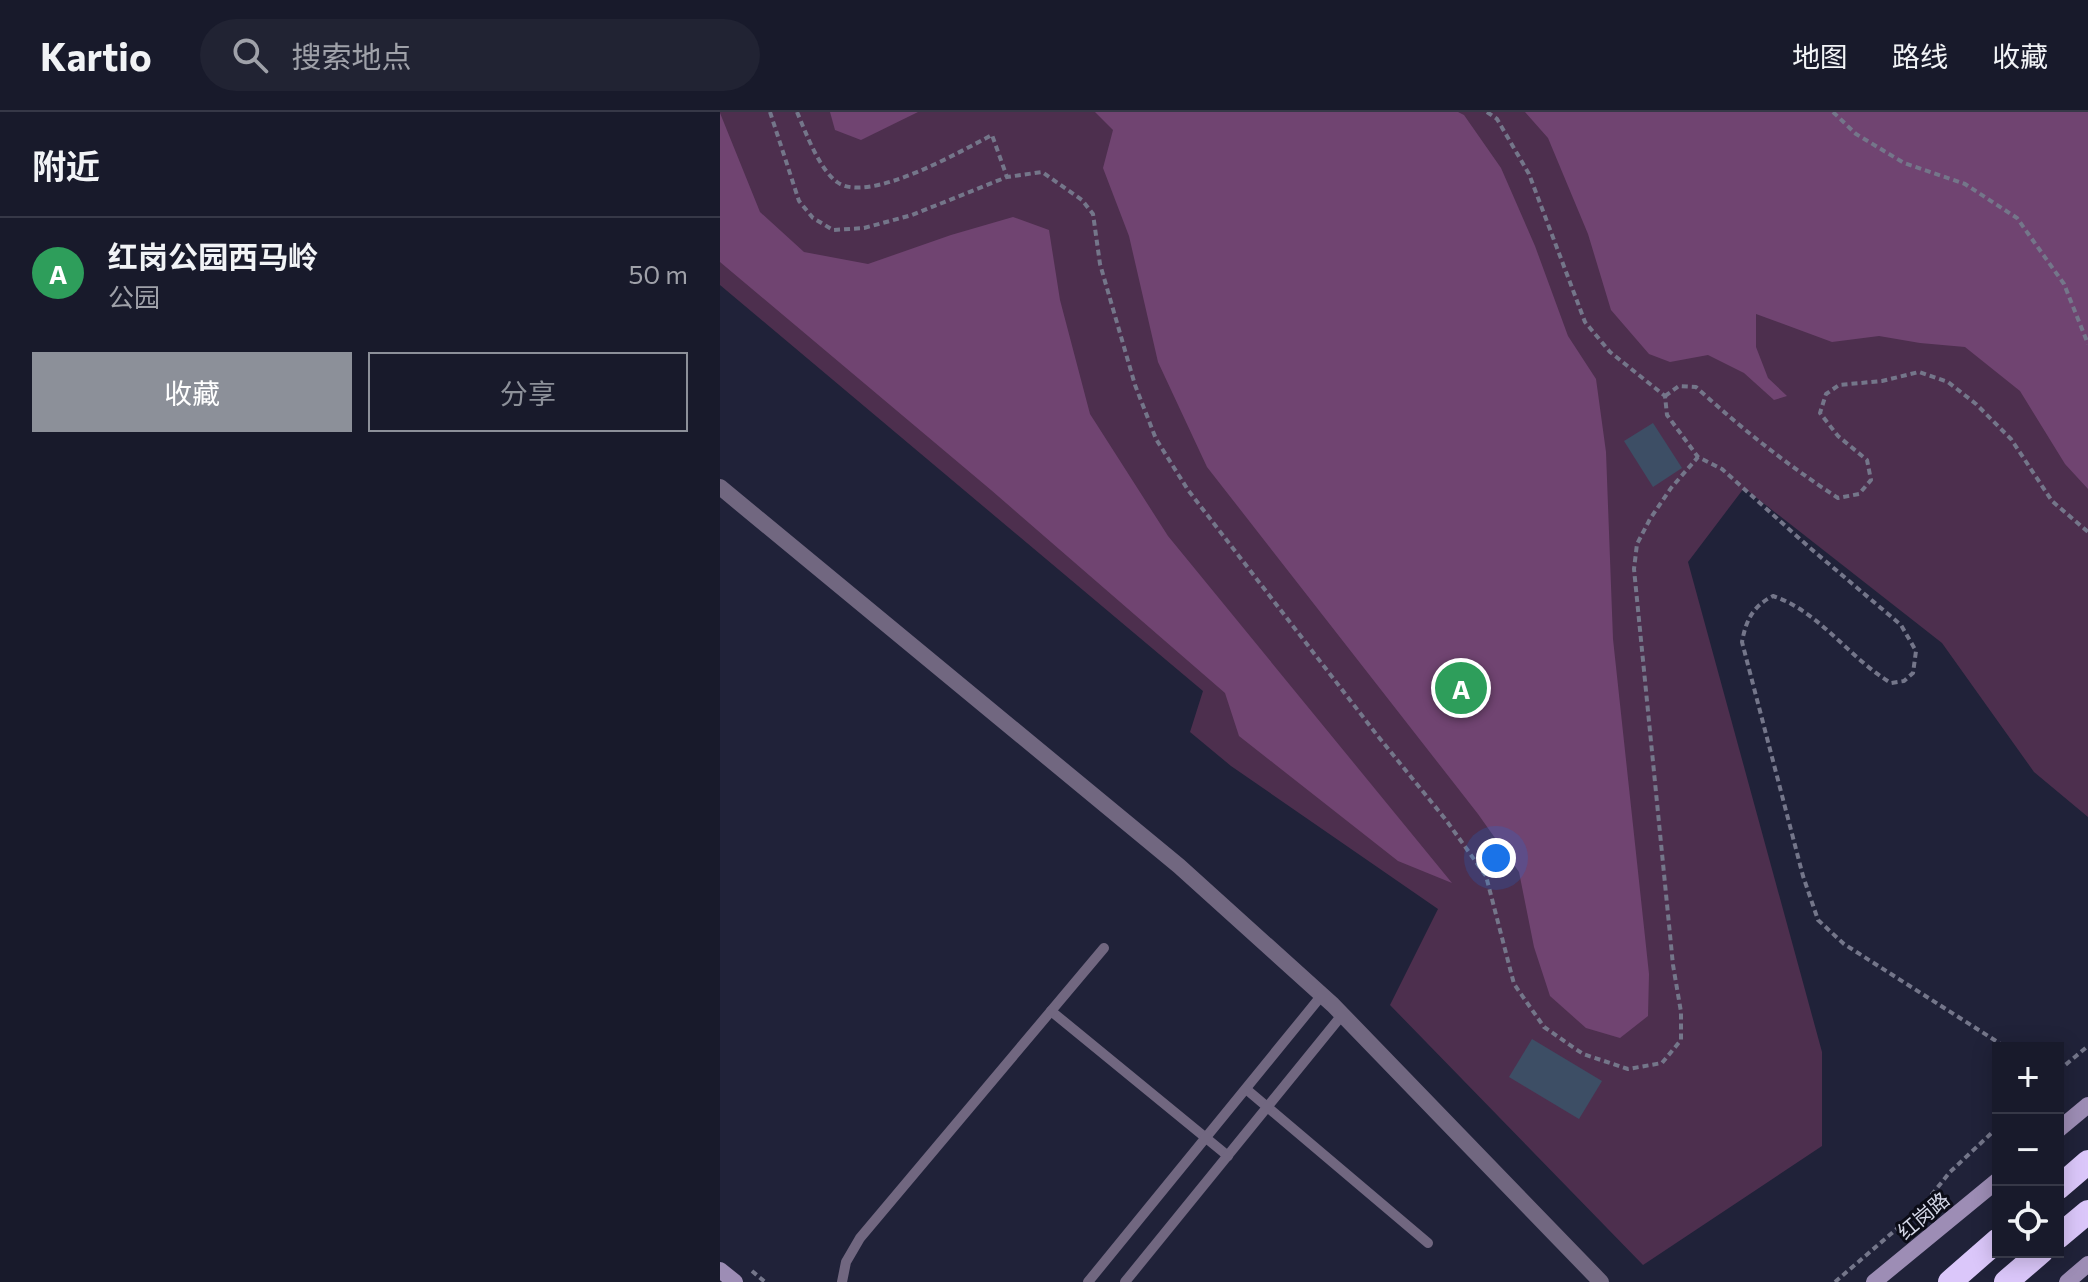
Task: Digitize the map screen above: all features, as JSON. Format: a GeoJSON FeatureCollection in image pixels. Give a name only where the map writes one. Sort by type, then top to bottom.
{"type":"FeatureCollection","features":[{"type":"Feature","properties":{"kind":"highway"},"geometry":{"type":"LineString","coordinates":[[2060,1186],[2088,1162]]}},
{"type":"Feature","properties":{"kind":"highway"},"geometry":{"type":"LineString","coordinates":[[2064,1232],[2088,1212]]}},
{"type":"Feature","properties":{"kind":"highway"},"geometry":{"type":"LineString","coordinates":[[1950,1282],[1992,1245]]}},
{"type":"Feature","properties":{"kind":"highway"},"geometry":{"type":"LineString","coordinates":[[2006,1282],[2034,1258]]}},
{"type":"Feature","properties":{"kind":"main road"},"geometry":{"type":"LineString","coordinates":[[2064,1125],[2088,1105]]}},
{"type":"Feature","properties":{"kind":"main road","name":"红岗路"},"geometry":{"type":"LineString","coordinates":[[1874,1282],[1992,1185]]}},
{"type":"Feature","properties":{"kind":"main road"},"geometry":{"type":"LineString","coordinates":[[2067,1282],[2088,1264]]}},
{"type":"Feature","properties":{"kind":"main road"},"geometry":{"type":"LineString","coordinates":[[720,1270],[735,1282]]}},
{"type":"Feature","properties":{"kind":"street"},"geometry":{"type":"LineString","coordinates":[[720,487],[1179,866],[1322,995],[1601,1282]]}},
{"type":"Feature","properties":{"kind":"lane"},"geometry":{"type":"LineString","coordinates":[[842,1282],[846,1262],[860,1238],[1104,948]]}},
{"type":"Feature","properties":{"kind":"lane"},"geometry":{"type":"LineString","coordinates":[[1088,1282],[1322,995]]}},
{"type":"Feature","properties":{"kind":"lane"},"geometry":{"type":"LineString","coordinates":[[1051,1011],[1228,1156]]}},
{"type":"Feature","properties":{"kind":"lane"},"geometry":{"type":"LineString","coordinates":[[1125,1282],[1342,1015]]}},
{"type":"Feature","properties":{"kind":"lane"},"geometry":{"type":"LineString","coordinates":[[1246,1089],[1428,1243]]}},
{"type":"Feature","properties":{"kind":"path"},"geometry":{"type":"LineString","coordinates":[[770,112],[799,201],[813,218],[833,230],[864,228],[912,215],[1007,177],[1042,172],[1082,200],[1093,214],[1100,264],[1135,385],[1156,439],[1188,490],[1446,820],[1486,876],[1514,984],[1544,1027],[1583,1054],[1628,1069],[1662,1063],[1681,1040],[1681,1012],[1673,965],[1634,569],[1637,544],[1671,488],[1698,457]]}},
{"type":"Feature","properties":{"kind":"path"},"geometry":{"type":"LineString","coordinates":[[797,112],[824,169],[839,184],[858,189],[879,186],[992,135],[1007,177]]}},
{"type":"Feature","properties":{"kind":"path"},"geometry":{"type":"LineString","coordinates":[[1487,112],[1497,119],[1529,174],[1585,322],[1610,352],[1665,396],[1667,415],[1698,457],[1722,469],[1901,625],[1916,651],[1913,673],[1904,681],[1891,683],[1869,670],[1794,603],[1773,596],[1757,604],[1745,625],[1742,642],[1803,876],[1818,920],[1844,944],[1998,1042]]}},
{"type":"Feature","properties":{"kind":"path"},"geometry":{"type":"LineString","coordinates":[[1833,112],[1856,134],[1904,163],[1965,184],[2017,218],[2064,284],[2088,344]]}},
{"type":"Feature","properties":{"kind":"path"},"geometry":{"type":"LineString","coordinates":[[1665,396],[1679,386],[1696,387],[1751,437],[1838,498],[1859,494],[1871,480],[1867,460],[1838,436],[1820,413],[1826,394],[1839,385],[1882,381],[1919,372],[1948,382],[1976,404],[2011,439],[2052,501],[2088,532]]}},
{"type":"Feature","properties":{"kind":"path"},"geometry":{"type":"LineString","coordinates":[[2064,1066],[2088,1046]]}},
{"type":"Feature","properties":{"kind":"path"},"geometry":{"type":"LineString","coordinates":[[1835,1282],[1921,1208],[1950,1172],[1992,1133]]}},
{"type":"Feature","properties":{"kind":"shaded area"},"geometry":{"type":"Polygon","coordinates":[[[720,112],[2088,112],[2088,817],[2034,772],[1942,643],[1744,488],[1688,562],[1822,1052],[1822,1146],[1643,1265],[1390,1005],[1438,909],[1231,766],[1190,732],[1203,691],[720,285],[720,112]]]}},
{"type":"Feature","properties":{"kind":"shaded area"},"geometry":{"type":"Polygon","coordinates":[[[830,112],[918,112],[861,140],[835,130],[830,112]]]}},
{"type":"Feature","properties":{"kind":"shaded area"},"geometry":{"type":"Polygon","coordinates":[[[1095,112],[1458,112],[1464,115],[1501,168],[1535,246],[1568,336],[1596,379],[1606,452],[1613,639],[1649,974],[1648,1016],[1620,1038],[1586,1028],[1550,996],[1534,947],[1519,872],[1478,814],[1207,467],[1158,362],[1129,236],[1103,168],[1113,130],[1095,112]]]}},
{"type":"Feature","properties":{"kind":"shaded area"},"geometry":{"type":"Polygon","coordinates":[[[1525,112],[2088,112],[2088,489],[2065,464],[2020,391],[1965,347],[1879,336],[1832,342],[1756,314],[1756,347],[1768,378],[1787,396],[1774,400],[1744,373],[1708,355],[1670,362],[1649,354],[1611,310],[1588,234],[1548,138],[1525,112]]]}},
{"type":"Feature","properties":{"kind":"shaded area"},"geometry":{"type":"Polygon","coordinates":[[[720,113],[760,212],[804,252],[868,264],[1013,217],[1049,230],[1060,300],[1090,414],[1168,536],[1452,883],[1398,861],[1239,736],[1225,693],[991,490],[720,262],[720,113]]]}},
{"type":"Feature","properties":{"kind":"building"},"geometry":{"type":"Polygon","coordinates":[[[1653,423],[1682,468],[1653,487],[1624,441],[1653,423]]]}},
{"type":"Feature","properties":{"kind":"building"},"geometry":{"type":"Polygon","coordinates":[[[1532,1039],[1602,1081],[1579,1119],[1509,1077],[1532,1039]]]}},
{"type":"Feature","properties":{"kind":"place","name":"红岗公园西马岭"},"geometry":{"type":"Point","coordinates":[1461,688]}}]}
